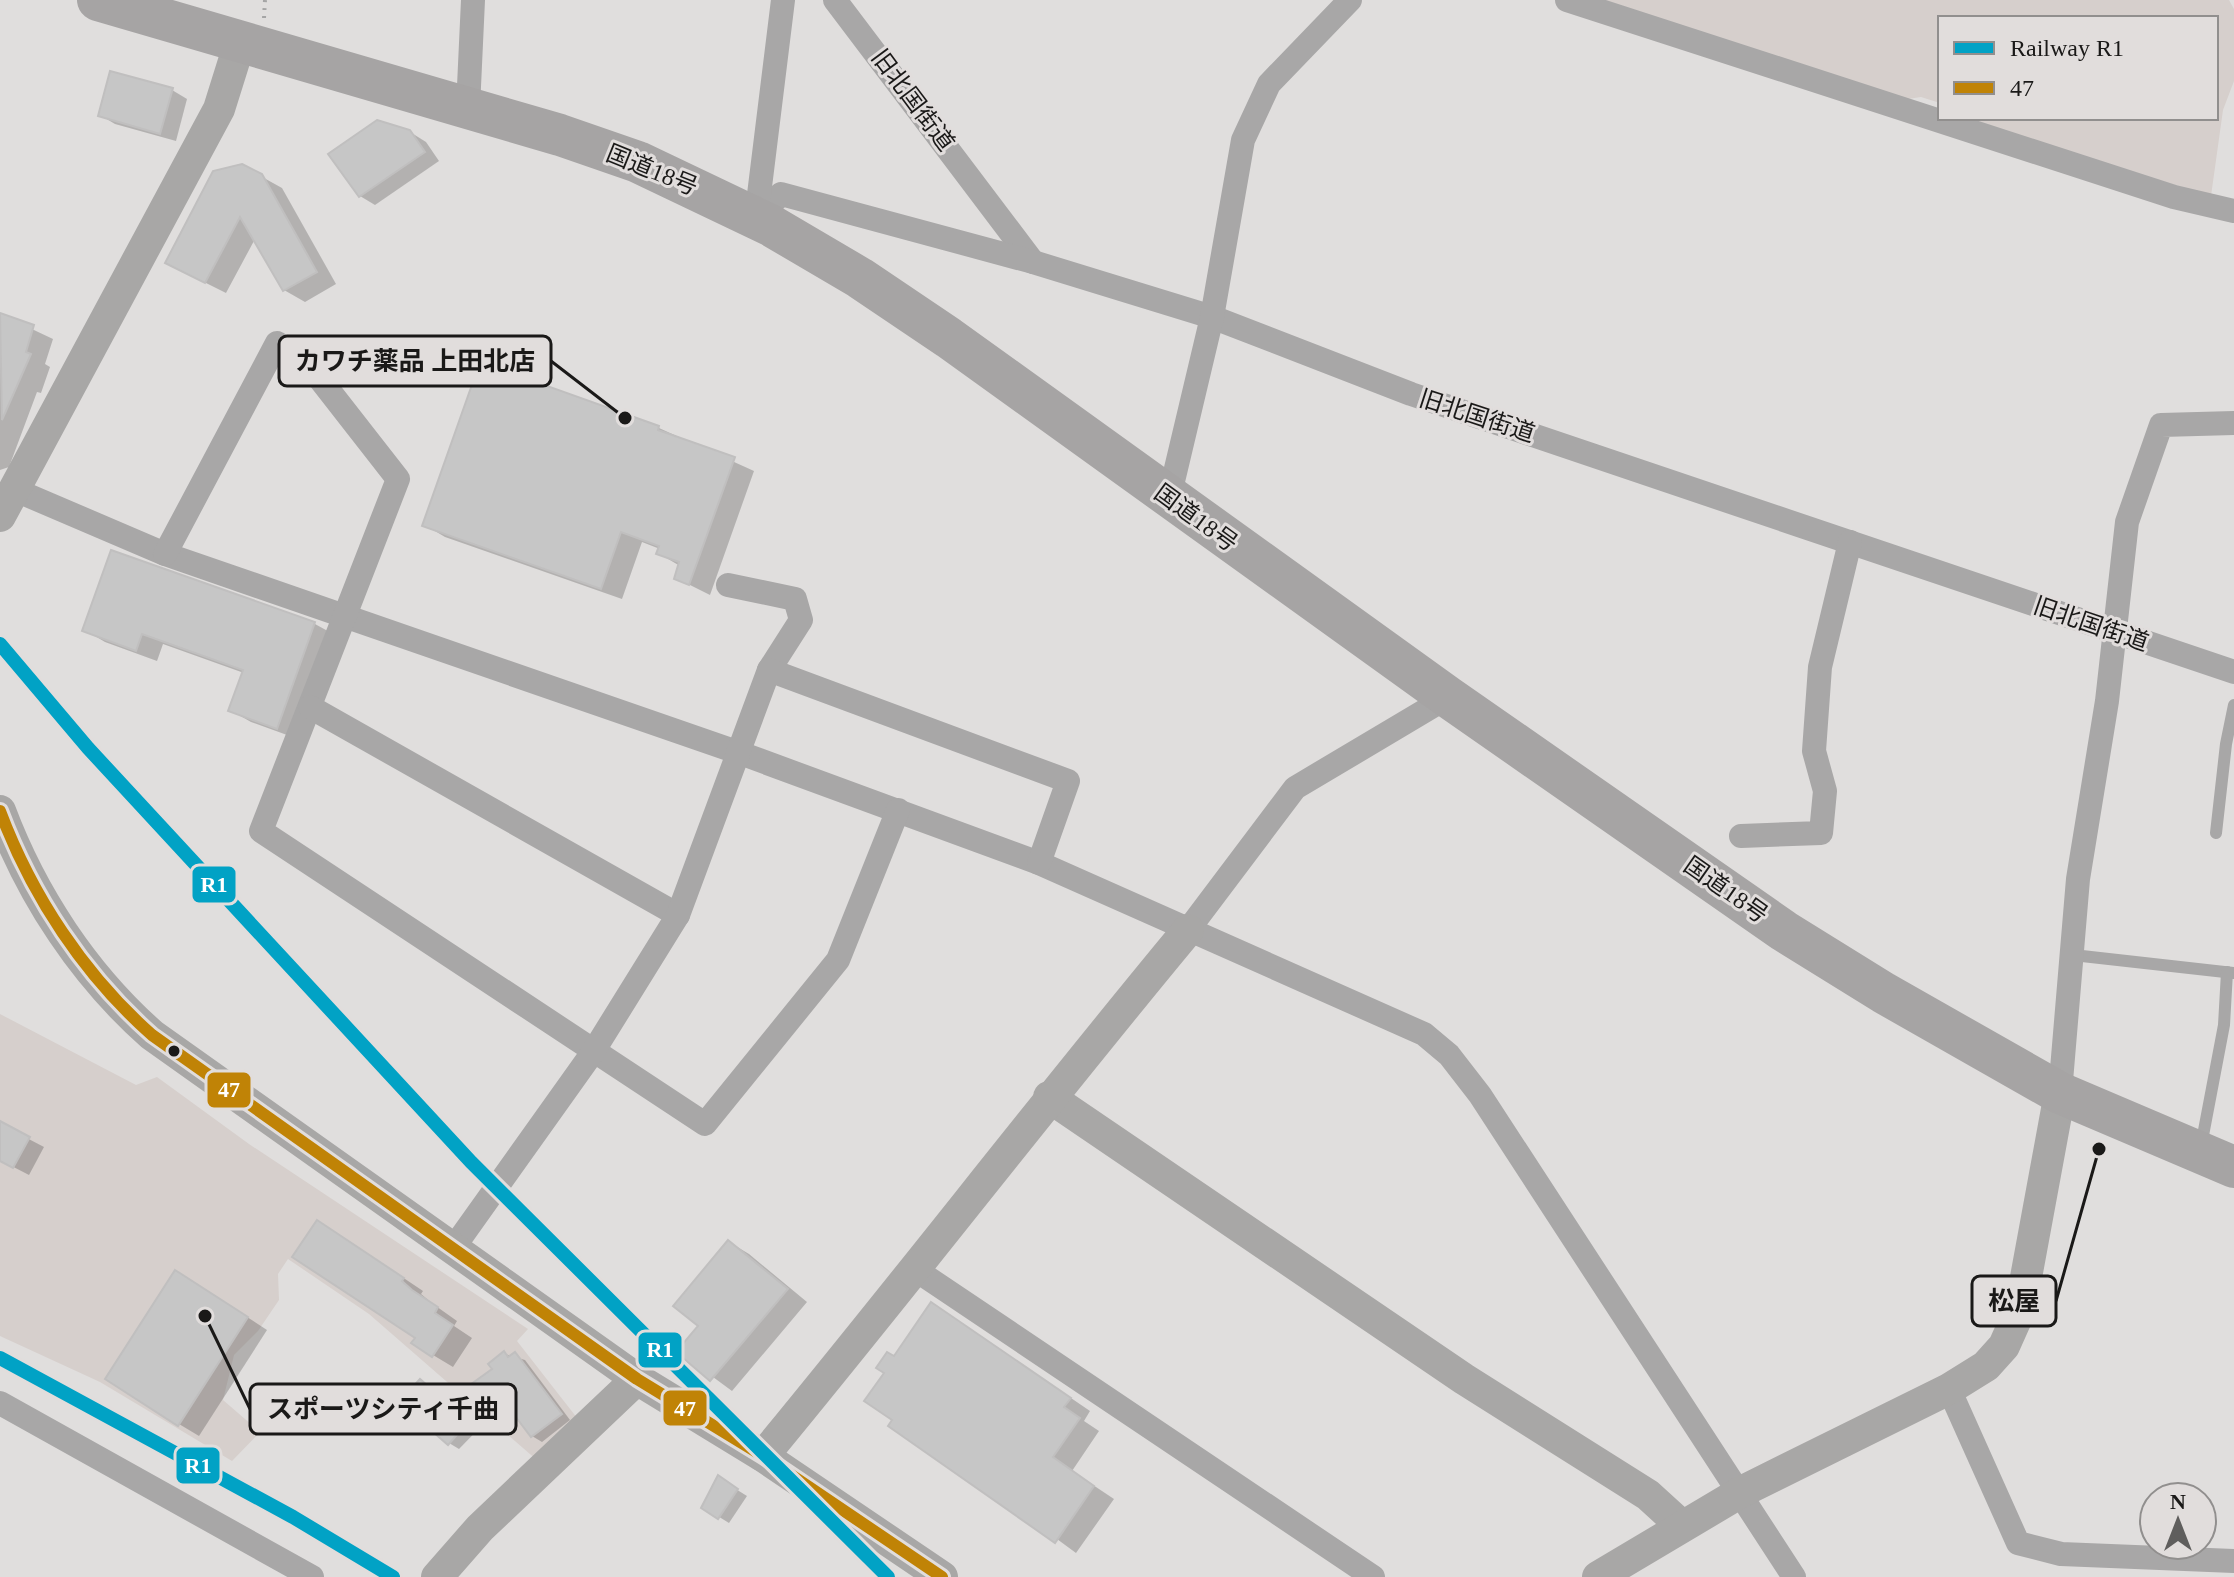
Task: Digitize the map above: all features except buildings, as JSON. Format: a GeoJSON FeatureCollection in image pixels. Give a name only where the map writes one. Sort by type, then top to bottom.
{"type":"FeatureCollection","features":[{"type":"Feature","properties":{"kind":"highway","name":"国道18号"},"geometry":{"type":"LineString","coordinates":[[98,0],[468,108],[638,162],[756,219],[886,295],[1448,697],[1784,931],[1884,993],[2060,1093],[2217,1159]]}},
{"type":"Feature","properties":{"kind":"street"},"geometry":{"type":"LineString","coordinates":[[468,108],[473,0]]}},
{"type":"Feature","properties":{"kind":"street"},"geometry":{"type":"LineString","coordinates":[[756,219],[783,0]]}},
{"type":"Feature","properties":{"kind":"street","name":"旧北国街道"},"geometry":{"type":"LineString","coordinates":[[835,0],[1033,262],[1212,317],[1411,394],[2234,672]]}},
{"type":"Feature","properties":{"kind":"street"},"geometry":{"type":"LineString","coordinates":[[1169,498],[1212,317],[1237,165],[1254,111],[1269,84],[1350,0]]}},
{"type":"Feature","properties":{"kind":"street"},"geometry":{"type":"LineString","coordinates":[[1567,0],[2174,197],[2234,211]]}},
{"type":"Feature","properties":{"kind":"street"},"geometry":{"type":"LineString","coordinates":[[240,42],[219,109],[4,497],[740,753],[1039,863],[1424,1034],[1449,1055],[1480,1095],[1794,1577]]}},
{"type":"Feature","properties":{"kind":"street"},"geometry":{"type":"LineString","coordinates":[[756,219],[781,194],[1033,262]]}},
{"type":"Feature","properties":{"kind":"street"},"geometry":{"type":"LineString","coordinates":[[165,554],[277,343],[309,365],[398,479],[261,831],[705,1124],[838,960],[898,810]]}},
{"type":"Feature","properties":{"kind":"street"},"geometry":{"type":"LineString","coordinates":[[1598,1577],[1741,1492],[1949,1389],[1986,1366],[2014,1329],[2060,1093],[2078,879],[2115,633],[2127,522],[2161,425],[2234,423]]}},
{"type":"Feature","properties":{"kind":"street"},"geometry":{"type":"LineString","coordinates":[[1741,836],[1821,833],[1825,791],[1814,751],[1820,667],[1850,542]]}},
{"type":"Feature","properties":{"kind":"street"},"geometry":{"type":"LineString","coordinates":[[454,1247],[593,1052],[678,915],[769,670],[801,620],[795,599],[728,585]]}},
{"type":"Feature","properties":{"kind":"street"},"geometry":{"type":"LineString","coordinates":[[769,670],[1068,781],[1039,863]]}},
{"type":"Feature","properties":{"kind":"street"},"geometry":{"type":"LineString","coordinates":[[763,1456],[916,1270],[1049,1097],[1188,930],[1295,788],[1448,697]]}},
{"type":"Feature","properties":{"kind":"street"},"geometry":{"type":"LineString","coordinates":[[310,707],[678,915]]}},
{"type":"Feature","properties":{"kind":"street"},"geometry":{"type":"LineString","coordinates":[[0,811],[21,861],[68,941],[130,1015],[191,1065],[454,1247],[637,1379],[763,1456],[942,1577]]}},
{"type":"Feature","properties":{"kind":"street"},"geometry":{"type":"LineString","coordinates":[[1049,1097],[1464,1379],[1648,1495],[1682,1526]]}},
{"type":"Feature","properties":{"kind":"street"},"geometry":{"type":"LineString","coordinates":[[916,1270],[1373,1577]]}},
{"type":"Feature","properties":{"kind":"street"},"geometry":{"type":"LineString","coordinates":[[437,1577],[480,1528],[637,1379]]}},
{"type":"Feature","properties":{"kind":"street"},"geometry":{"type":"LineString","coordinates":[[1949,1389],[2018,1543],[2061,1554],[2234,1561]]}},
{"type":"Feature","properties":{"kind":"street"},"geometry":{"type":"LineString","coordinates":[[0,1403],[312,1577]]}},
{"type":"Feature","properties":{"kind":"lane"},"geometry":{"type":"LineString","coordinates":[[2202,424],[2234,437]]}},
{"type":"Feature","properties":{"kind":"lane"},"geometry":{"type":"LineString","coordinates":[[2216,833],[2226,744],[2234,705]]}},
{"type":"Feature","properties":{"kind":"lane"},"geometry":{"type":"LineString","coordinates":[[2073,955],[2230,972],[2229,1026],[2217,1159]]}},
{"type":"Feature","properties":{"kind":"shaded area"},"geometry":{"type":"Polygon","coordinates":[[[1592,0],[2229,0],[2234,9],[2234,81],[2223,110],[2211,196],[1973,124],[1971,120],[2218,120],[2218,16],[1938,16],[1938,102],[1921,97],[1901,100],[1592,0]]]}},
{"type":"Feature","properties":{"kind":"shaded area"},"geometry":{"type":"Polygon","coordinates":[[[0,1014],[136,1085],[157,1077],[249,1144],[528,1329],[517,1341],[581,1423],[538,1461],[369,1314],[288,1259],[278,1274],[279,1300],[258,1331],[234,1355],[223,1400],[260,1432],[232,1461],[100,1382],[0,1336],[0,1014]]]}},
{"type":"Feature","properties":{"kind":"rail line","name":"R1"},"geometry":{"type":"LineString","coordinates":[[0,644],[88,748],[471,1162],[888,1577]]}},
{"type":"Feature","properties":{"kind":"rail line","name":"R1"},"geometry":{"type":"LineString","coordinates":[[0,1358],[293,1517],[393,1577]]}},
{"type":"Feature","properties":{"kind":"transit line","name":"47"},"geometry":{"type":"LineString","coordinates":[[0,811],[28,873],[62,932],[104,987],[152,1035],[637,1379],[763,1456],[942,1577]]}},
{"type":"Feature","properties":{"kind":"place","name":"カワチ薬品 上田北店"},"geometry":{"type":"Point","coordinates":[625,418]}},
{"type":"Feature","properties":{"kind":"place","name":"松屋"},"geometry":{"type":"Point","coordinates":[2099,1149]}},
{"type":"Feature","properties":{"kind":"place","name":"スポーツシティ千曲"},"geometry":{"type":"Point","coordinates":[205,1316]}}]}
